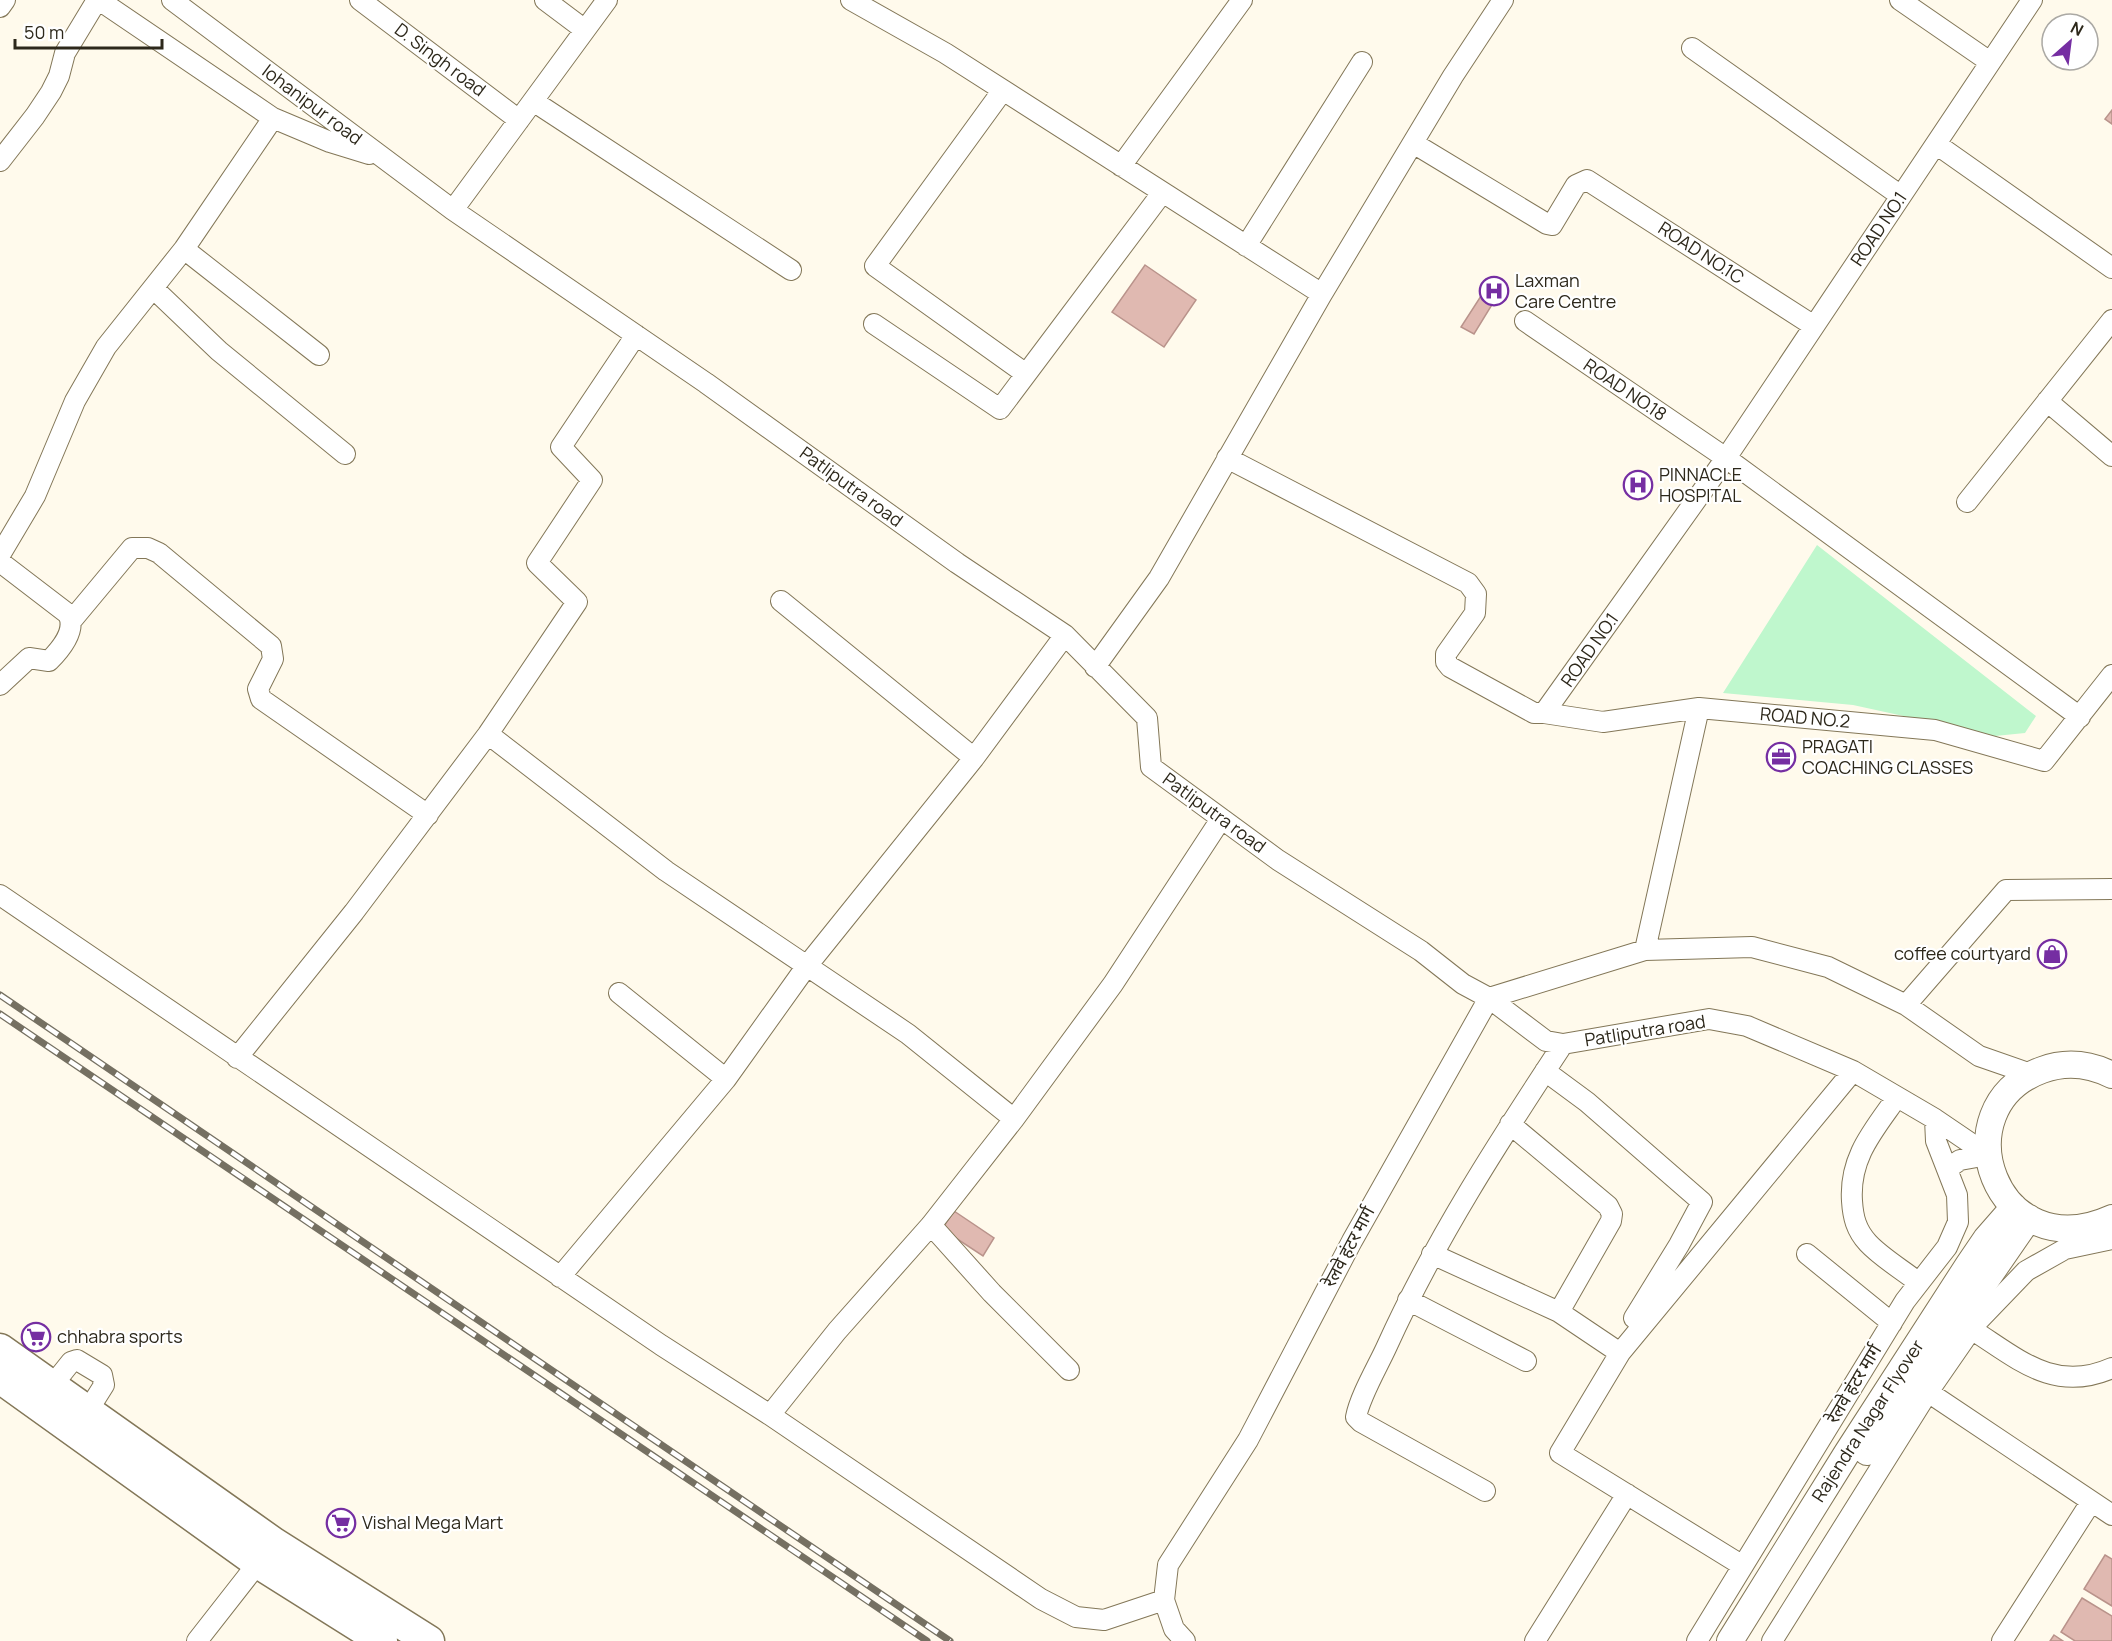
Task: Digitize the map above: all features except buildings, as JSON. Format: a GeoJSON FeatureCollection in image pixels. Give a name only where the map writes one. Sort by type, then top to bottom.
{"type":"FeatureCollection","features":[{"type":"Feature","properties":{"kind":"highway"},"geometry":{"type":"LineString","coordinates":[[0,1349],[274,1543],[429,1641]]}},
{"type":"Feature","properties":{"kind":"highway"},"geometry":{"type":"LineString","coordinates":[[0,1378],[258,1563],[382,1641]]}},
{"type":"Feature","properties":{"kind":"main road"},"geometry":{"type":"LineString","coordinates":[[2107,1229],[2060,1229],[2044,1225],[2022,1213],[2001,1192],[1992,1174],[1988,1155],[1989,1131],[1997,1108],[2011,1088],[2031,1074],[2054,1066],[2078,1064],[2108,1066]]}},
{"type":"Feature","properties":{"kind":"main road","name":"Rajendra Nagar Flyover"},"geometry":{"type":"LineString","coordinates":[[1730,1641],[1846,1453],[2022,1213]]}},
{"type":"Feature","properties":{"kind":"main road","name":"Rajendra Nagar Flyover"},"geometry":{"type":"LineString","coordinates":[[1750,1641],[1978,1271]]}},
{"type":"Feature","properties":{"kind":"street"},"geometry":{"type":"LineString","coordinates":[[0,7],[5,0]]}},
{"type":"Feature","properties":{"kind":"street"},"geometry":{"type":"LineString","coordinates":[[0,161],[51,92],[59,76],[64,53],[98,0],[273,118],[330,142],[383,158]]}},
{"type":"Feature","properties":{"kind":"street","name":"lohanipur road"},"geometry":{"type":"LineString","coordinates":[[172,0],[453,210]]}},
{"type":"Feature","properties":{"kind":"street","name":"D. Singh road"},"geometry":{"type":"LineString","coordinates":[[360,0],[519,120]]}},
{"type":"Feature","properties":{"kind":"street"},"geometry":{"type":"LineString","coordinates":[[544,0],[585,30]]}},
{"type":"Feature","properties":{"kind":"street"},"geometry":{"type":"LineString","coordinates":[[453,210],[607,0]]}},
{"type":"Feature","properties":{"kind":"street"},"geometry":{"type":"LineString","coordinates":[[851,0],[945,52],[1322,294]]}},
{"type":"Feature","properties":{"kind":"street"},"geometry":{"type":"LineString","coordinates":[[1121,166],[1242,0]]}},
{"type":"Feature","properties":{"kind":"street"},"geometry":{"type":"LineString","coordinates":[[1095,667],[1159,578],[1322,294],[1453,76],[1503,0]]}},
{"type":"Feature","properties":{"kind":"street"},"geometry":{"type":"LineString","coordinates":[[1900,0],[1990,62]]}},
{"type":"Feature","properties":{"kind":"street","name":"ROAD NO.1"},"geometry":{"type":"LineString","coordinates":[[1699,708],[1603,722],[1544,713],[1726,458],[2032,0]]}},
{"type":"Feature","properties":{"kind":"street"},"geometry":{"type":"LineString","coordinates":[[1692,48],[1901,196]]}},
{"type":"Feature","properties":{"kind":"street"},"geometry":{"type":"LineString","coordinates":[[1246,246],[1362,62]]}},
{"type":"Feature","properties":{"kind":"street"},"geometry":{"type":"LineString","coordinates":[[1003,90],[875,266],[1026,374]]}},
{"type":"Feature","properties":{"kind":"street"},"geometry":{"type":"LineString","coordinates":[[533,101],[791,270]]}},
{"type":"Feature","properties":{"kind":"street"},"geometry":{"type":"LineString","coordinates":[[0,555],[35,496],[75,401],[106,347],[184,249],[273,118]]}},
{"type":"Feature","properties":{"kind":"street","name":"ROAD NO.1C"},"geometry":{"type":"LineString","coordinates":[[1413,143],[1547,224],[1552,225],[1576,184],[1587,180],[1814,326]]}},
{"type":"Feature","properties":{"kind":"street"},"geometry":{"type":"LineString","coordinates":[[1936,144],[2112,268]]}},
{"type":"Feature","properties":{"kind":"street"},"geometry":{"type":"LineString","coordinates":[[874,324],[1000,410],[1162,193]]}},
{"type":"Feature","properties":{"kind":"street","name":"Patliputra road"},"geometry":{"type":"LineString","coordinates":[[453,210],[716,390],[957,563],[1065,635],[1147,718],[1151,767],[1278,860],[1421,951],[1463,984],[1489,998],[1546,1041],[1563,1044],[1709,1020],[1747,1026],[1853,1071],[1935,1119],[1988,1155]]}},
{"type":"Feature","properties":{"kind":"street"},"geometry":{"type":"LineString","coordinates":[[184,249],[319,355]]}},
{"type":"Feature","properties":{"kind":"street"},"geometry":{"type":"LineString","coordinates":[[153,288],[219,351],[345,454]]}},
{"type":"Feature","properties":{"kind":"street"},"geometry":{"type":"LineString","coordinates":[[1967,502],[2112,320]]}},
{"type":"Feature","properties":{"kind":"street","name":"ROAD NO.18"},"geometry":{"type":"LineString","coordinates":[[1525,321],[1726,458]]}},
{"type":"Feature","properties":{"kind":"street"},"geometry":{"type":"LineString","coordinates":[[237,1058],[428,815],[488,734],[577,602],[537,563],[592,480],[561,447],[636,335]]}},
{"type":"Feature","properties":{"kind":"street"},"geometry":{"type":"LineString","coordinates":[[2047,401],[2112,456]]}},
{"type":"Feature","properties":{"kind":"street"},"geometry":{"type":"LineString","coordinates":[[1227,458],[1468,583],[1476,594],[1474,613],[1446,654],[1446,662],[1450,667],[1534,712],[1544,713]]}},
{"type":"Feature","properties":{"kind":"street"},"geometry":{"type":"LineString","coordinates":[[1726,458],[2080,717]]}},
{"type":"Feature","properties":{"kind":"street"},"geometry":{"type":"LineString","coordinates":[[0,686],[29,658],[49,661],[65,641],[72,620],[132,548],[148,548],[159,553],[271,646],[273,659],[258,689],[261,699],[428,815]]}},
{"type":"Feature","properties":{"kind":"street"},"geometry":{"type":"LineString","coordinates":[[0,562],[68,614],[72,620]]}},
{"type":"Feature","properties":{"kind":"street"},"geometry":{"type":"LineString","coordinates":[[781,601],[974,758]]}},
{"type":"Feature","properties":{"kind":"street"},"geometry":{"type":"LineString","coordinates":[[560,1277],[726,1080],[806,967],[974,758],[1065,635]]}},
{"type":"Feature","properties":{"kind":"street","name":"ROAD NO.2"},"geometry":{"type":"LineString","coordinates":[[1699,708],[1935,730],[2044,761],[2112,675]]}},
{"type":"Feature","properties":{"kind":"street"},"geometry":{"type":"LineString","coordinates":[[1645,950],[1699,708]]}},
{"type":"Feature","properties":{"kind":"street"},"geometry":{"type":"LineString","coordinates":[[488,734],[666,871],[908,1034],[1014,1119]]}},
{"type":"Feature","properties":{"kind":"street"},"geometry":{"type":"LineString","coordinates":[[770,1415],[837,1331],[931,1225],[1014,1119],[1113,984],[1221,819]]}},
{"type":"Feature","properties":{"kind":"street"},"geometry":{"type":"LineString","coordinates":[[1906,1005],[2006,890],[2112,889]]}},
{"type":"Feature","properties":{"kind":"street"},"geometry":{"type":"LineString","coordinates":[[0,895],[560,1277],[770,1415],[1041,1599],[1077,1617],[1104,1620],[1164,1600]]}},
{"type":"Feature","properties":{"kind":"street"},"geometry":{"type":"LineString","coordinates":[[1489,998],[1645,950],[1752,947],[1828,967],[1906,1005],[1979,1056],[2031,1074]]}},
{"type":"Feature","properties":{"kind":"street"},"geometry":{"type":"LineString","coordinates":[[619,993],[726,1080]]}},
{"type":"Feature","properties":{"kind":"street","name":"रेलवे हंटर मार्ग"},"geometry":{"type":"LineString","coordinates":[[1185,1641],[1174,1629],[1164,1600],[1168,1565],[1248,1440],[1352,1240],[1489,998]]}},
{"type":"Feature","properties":{"kind":"street"},"geometry":{"type":"LineString","coordinates":[[1485,1491],[1361,1422],[1356,1417],[1408,1300],[1432,1254],[1510,1125],[1563,1044]]}},
{"type":"Feature","properties":{"kind":"street"},"geometry":{"type":"LineString","coordinates":[[1545,1071],[1587,1102],[1702,1202],[1679,1245],[1634,1318]]}},
{"type":"Feature","properties":{"kind":"street"},"geometry":{"type":"LineString","coordinates":[[1743,1566],[1560,1453],[1620,1353],[1853,1071]]}},
{"type":"Feature","properties":{"kind":"street"},"geometry":{"type":"LineString","coordinates":[[1897,1097],[1857,1159],[1852,1175],[1852,1208],[1860,1234],[1869,1245],[1919,1283]]}},
{"type":"Feature","properties":{"kind":"street","name":"रेलवे हंटर मार्ग"},"geometry":{"type":"LineString","coordinates":[[1697,1641],[1892,1323],[1947,1247],[1958,1222],[1957,1195],[1936,1142],[1935,1119]]}},
{"type":"Feature","properties":{"kind":"street"},"geometry":{"type":"LineString","coordinates":[[1510,1125],[1611,1210],[1611,1221],[1558,1312]]}},
{"type":"Feature","properties":{"kind":"street"},"geometry":{"type":"LineString","coordinates":[[1947,1169],[1960,1160],[1988,1155]]}},
{"type":"Feature","properties":{"kind":"street"},"geometry":{"type":"LineString","coordinates":[[931,1225],[992,1293],[1069,1370]]}},
{"type":"Feature","properties":{"kind":"street"},"geometry":{"type":"LineString","coordinates":[[1772,1641],[1928,1392],[1971,1329],[2026,1271],[2107,1229]]}},
{"type":"Feature","properties":{"kind":"street"},"geometry":{"type":"LineString","coordinates":[[1432,1254],[1558,1312],[1620,1353]]}},
{"type":"Feature","properties":{"kind":"street"},"geometry":{"type":"LineString","coordinates":[[1807,1254],[1892,1323]]}},
{"type":"Feature","properties":{"kind":"street"},"geometry":{"type":"LineString","coordinates":[[1408,1300],[1526,1361]]}},
{"type":"Feature","properties":{"kind":"street"},"geometry":{"type":"LineString","coordinates":[[1971,1329],[2037,1371],[2054,1376],[2079,1378],[2112,1368]]}},
{"type":"Feature","properties":{"kind":"street"},"geometry":{"type":"LineString","coordinates":[[51,1387],[71,1362],[77,1360],[102,1375],[104,1385],[87,1412]]}},
{"type":"Feature","properties":{"kind":"street"},"geometry":{"type":"LineString","coordinates":[[1928,1392],[2112,1515]]}},
{"type":"Feature","properties":{"kind":"street"},"geometry":{"type":"LineString","coordinates":[[1535,1641],[1627,1494]]}},
{"type":"Feature","properties":{"kind":"street"},"geometry":{"type":"LineString","coordinates":[[2002,1641],[2091,1502]]}},
{"type":"Feature","properties":{"kind":"street"},"geometry":{"type":"LineString","coordinates":[[197,1641],[258,1563]]}},
{"type":"Feature","properties":{"kind":"green space"},"geometry":{"type":"Polygon","coordinates":[[[1817,545],[2036,716],[2025,733],[1995,736],[1853,705],[1723,693],[1817,545]]]}},
{"type":"Feature","properties":{"kind":"railway"},"geometry":{"type":"LineString","coordinates":[[0,995],[950,1641]]}},
{"type":"Feature","properties":{"kind":"railway"},"geometry":{"type":"LineString","coordinates":[[0,1014],[927,1641]]}},
{"type":"Feature","properties":{"kind":"place","name":"Laxman Care Centre"},"geometry":{"type":"Point","coordinates":[1494,291]}},
{"type":"Feature","properties":{"kind":"place","name":"PINNACLE HOSPITAL"},"geometry":{"type":"Point","coordinates":[1638,485]}},
{"type":"Feature","properties":{"kind":"place","name":"PRAGATI COACHING CLASSES"},"geometry":{"type":"Point","coordinates":[1781,757]}},
{"type":"Feature","properties":{"kind":"place","name":"coffee courtyard"},"geometry":{"type":"Point","coordinates":[2052,954]}},
{"type":"Feature","properties":{"kind":"place","name":"chhabra sports"},"geometry":{"type":"Point","coordinates":[36,1337]}},
{"type":"Feature","properties":{"kind":"place","name":"Vishal Mega Mart"},"geometry":{"type":"Point","coordinates":[341,1523]}}]}
